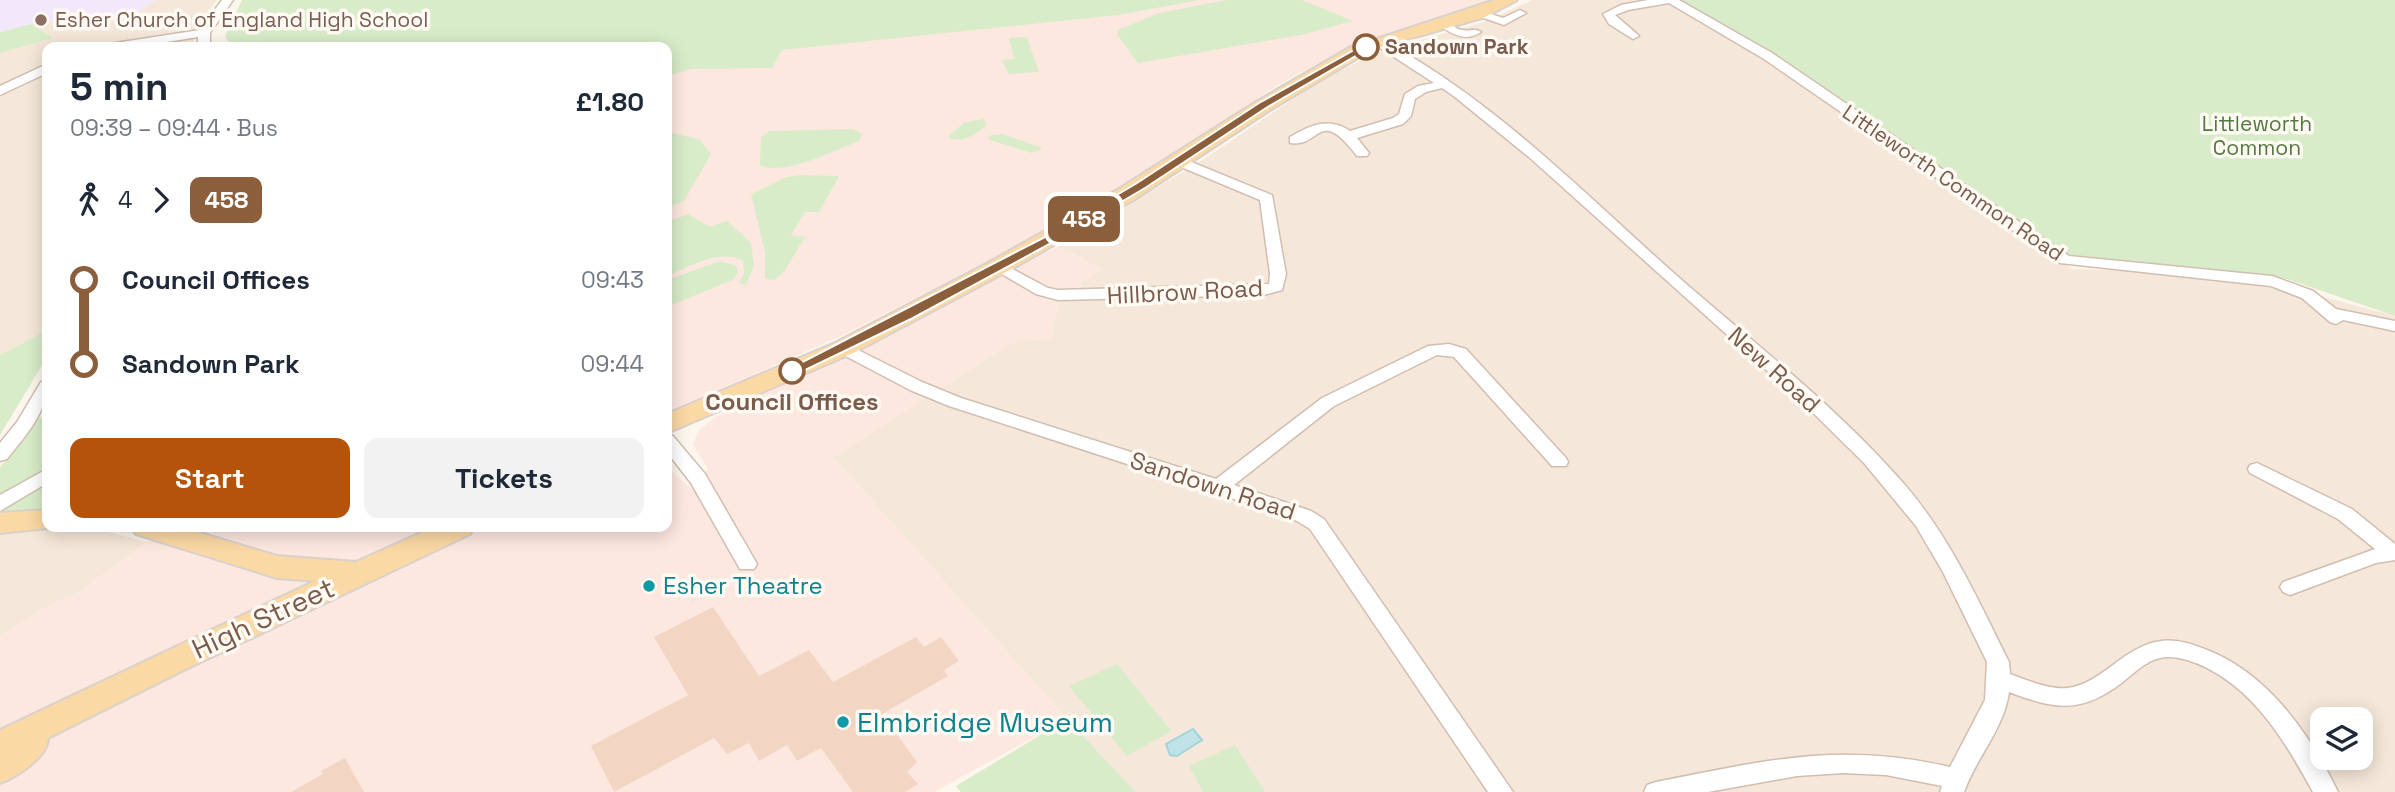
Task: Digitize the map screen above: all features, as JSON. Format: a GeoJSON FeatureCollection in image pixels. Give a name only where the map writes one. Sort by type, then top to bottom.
{"type":"FeatureCollection","features":[{"type":"Feature","properties":{"kind":"main road"},"geometry":{"type":"LineString","coordinates":[[672,422],[844,348],[998,267],[1179,161],[1320,71],[1378,42],[1479,13],[1514,6]]}},
{"type":"Feature","properties":{"kind":"main road"},"geometry":{"type":"LineString","coordinates":[[672,435],[728,400]]}},
{"type":"Feature","properties":{"kind":"main road"},"geometry":{"type":"LineString","coordinates":[[0,523],[42,520]]}},
{"type":"Feature","properties":{"kind":"main road"},"geometry":{"type":"LineString","coordinates":[[180,532],[277,567],[358,574]]}},
{"type":"Feature","properties":{"kind":"main road","name":"High Street"},"geometry":{"type":"LineString","coordinates":[[0,746],[295,603],[449,532]]}},
{"type":"Feature","properties":{"kind":"main road"},"geometry":{"type":"LineString","coordinates":[[277,567],[303,590],[295,603]]}},
{"type":"Feature","properties":{"kind":"main road","name":"High Street"},"geometry":{"type":"LineString","coordinates":[[0,768],[69,712]]}},
{"type":"Feature","properties":{"kind":"street"},"geometry":{"type":"LineString","coordinates":[[204,42],[204,33],[228,0]]}},
{"type":"Feature","properties":{"kind":"street"},"geometry":{"type":"LineString","coordinates":[[1632,31],[1609,18],[1609,14],[1625,8],[1670,0]]}},
{"type":"Feature","properties":{"kind":"street","name":"Littleworth Common Road"},"geometry":{"type":"LineString","coordinates":[[1670,0],[1768,56],[2065,260],[2272,281],[2297,287],[2334,316],[2395,326]]}},
{"type":"Feature","properties":{"kind":"street"},"geometry":{"type":"LineString","coordinates":[[1504,22],[1514,6]]}},
{"type":"Feature","properties":{"kind":"street"},"geometry":{"type":"LineString","coordinates":[[1479,13],[1520,29]]}},
{"type":"Feature","properties":{"kind":"street"},"geometry":{"type":"LineString","coordinates":[[1444,24],[1461,34],[1475,32]]}},
{"type":"Feature","properties":{"kind":"street"},"geometry":{"type":"LineString","coordinates":[[147,42],[204,33]]}},
{"type":"Feature","properties":{"kind":"street","name":"New Road"},"geometry":{"type":"LineString","coordinates":[[1378,42],[1444,84],[1566,185],[1872,460],[1924,523],[1997,662],[2000,680]]}},
{"type":"Feature","properties":{"kind":"street"},"geometry":{"type":"LineString","coordinates":[[0,91],[42,70]]}},
{"type":"Feature","properties":{"kind":"street"},"geometry":{"type":"LineString","coordinates":[[1349,136],[1393,129],[1405,116],[1409,97],[1422,89],[1444,84]]}},
{"type":"Feature","properties":{"kind":"street"},"geometry":{"type":"LineString","coordinates":[[1295,140],[1326,126],[1349,136],[1362,153]]}},
{"type":"Feature","properties":{"kind":"street","name":"Hillbrow Road"},"geometry":{"type":"LineString","coordinates":[[998,267],[1042,291],[1066,296],[1264,290],[1276,286],[1278,274],[1267,198],[1179,161]]}},
{"type":"Feature","properties":{"kind":"street","name":"Sandown Road"},"geometry":{"type":"LineString","coordinates":[[844,348],[916,386],[955,402],[1219,487],[1304,516],[1317,524],[1501,792]]}},
{"type":"Feature","properties":{"kind":"street"},"geometry":{"type":"LineString","coordinates":[[1219,487],[1337,397],[1434,350],[1449,349],[1460,353],[1559,462]]}},
{"type":"Feature","properties":{"kind":"street"},"geometry":{"type":"LineString","coordinates":[[0,455],[41,409]]}},
{"type":"Feature","properties":{"kind":"street"},"geometry":{"type":"LineString","coordinates":[[672,445],[698,480],[747,564]]}},
{"type":"Feature","properties":{"kind":"street"},"geometry":{"type":"LineString","coordinates":[[2257,467],[2328,504],[2394,552]]}},
{"type":"Feature","properties":{"kind":"street"},"geometry":{"type":"LineString","coordinates":[[0,504],[42,478]]}},
{"type":"Feature","properties":{"kind":"street"},"geometry":{"type":"LineString","coordinates":[[2290,587],[2374,556],[2394,552]]}},
{"type":"Feature","properties":{"kind":"street"},"geometry":{"type":"LineString","coordinates":[[1657,792],[1810,765],[1844,762],[1908,768],[1954,786],[1990,721],[2000,680],[2064,697],[2083,696],[2152,651],[2181,650],[2208,657],[2248,684],[2277,713],[2326,792]]}},
{"type":"Feature","properties":{"kind":"shaded area","name":"Esher Church of England High School"},"geometry":{"type":"Polygon","coordinates":[[[0,0],[156,0],[132,16],[31,24],[0,32],[0,0]]]}},
{"type":"Feature","properties":{"kind":"shaded area"},"geometry":{"type":"Polygon","coordinates":[[[156,0],[217,0],[196,27],[194,42],[42,42],[42,333],[0,355],[0,53],[52,38],[31,24],[132,16],[156,0]]]}},
{"type":"Feature","properties":{"kind":"shaded area"},"geometry":{"type":"Polygon","coordinates":[[[1200,0],[1493,0],[1427,24],[1354,44],[1279,84],[1121,189],[1052,229],[841,336],[672,410],[672,60],[1119,15],[1200,0]]]}},
{"type":"Feature","properties":{"kind":"shaded area"},"geometry":{"type":"Polygon","coordinates":[[[1532,0],[1665,0],[1763,58],[2072,269],[2142,271],[2221,280],[2316,295],[2395,316],[2395,792],[1136,792],[1067,719],[833,457],[1020,338],[1051,339],[1059,303],[1080,290],[1084,259],[1057,247],[1198,163],[1317,83],[1375,53],[1487,21],[1532,0]]]}},
{"type":"Feature","properties":{"kind":"shaded area"},"geometry":{"type":"Polygon","coordinates":[[[1057,247],[1104,269],[1083,281],[1080,290],[1059,304],[1051,339],[1020,338],[833,457],[1067,719],[934,792],[0,792],[0,636],[37,612],[79,592],[147,542],[172,532],[672,532],[672,472],[693,490],[708,469],[693,445],[698,431],[714,418],[1057,247]]]}},
{"type":"Feature","properties":{"kind":"shaded area"},"geometry":{"type":"Polygon","coordinates":[[[42,530],[108,532],[147,542],[79,592],[37,612],[0,636],[0,534],[42,530]]]}},
{"type":"Feature","properties":{"kind":"green space"},"geometry":{"type":"Polygon","coordinates":[[[242,0],[1200,0],[1119,15],[782,50],[772,68],[691,69],[672,75],[672,42],[228,42],[225,36],[242,0]]]}},
{"type":"Feature","properties":{"kind":"green space"},"geometry":{"type":"Polygon","coordinates":[[[1227,0],[1302,0],[1353,21],[1301,35],[1138,63],[1117,35],[1118,30],[1159,13],[1227,0]]]}},
{"type":"Feature","properties":{"kind":"green space","name":"Littleworth Common"},"geometry":{"type":"Polygon","coordinates":[[[1679,0],[2395,0],[2395,316],[2287,279],[2266,275],[2064,254],[1679,0]]]}},
{"type":"Feature","properties":{"kind":"green space"},"geometry":{"type":"Polygon","coordinates":[[[31,24],[53,38],[0,53],[0,32],[31,24]]]}},
{"type":"Feature","properties":{"kind":"green space"},"geometry":{"type":"Polygon","coordinates":[[[1027,37],[1039,72],[1009,74],[1002,60],[1014,59],[1009,38],[1027,37]]]}},
{"type":"Feature","properties":{"kind":"green space"},"geometry":{"type":"Polygon","coordinates":[[[984,119],[987,125],[968,137],[958,140],[948,137],[965,122],[984,119]]]}},
{"type":"Feature","properties":{"kind":"green space"},"geometry":{"type":"Polygon","coordinates":[[[853,129],[862,134],[859,141],[823,156],[782,168],[760,165],[761,137],[770,131],[853,129]]]}},
{"type":"Feature","properties":{"kind":"green space"},"geometry":{"type":"Polygon","coordinates":[[[672,133],[699,139],[711,154],[684,201],[672,206],[672,133]]]}},
{"type":"Feature","properties":{"kind":"green space"},"geometry":{"type":"Polygon","coordinates":[[[1003,134],[1042,149],[1032,153],[987,139],[991,135],[1003,134]]]}},
{"type":"Feature","properties":{"kind":"green space"},"geometry":{"type":"Polygon","coordinates":[[[839,176],[819,212],[805,212],[791,235],[805,237],[783,273],[774,280],[765,279],[765,253],[751,194],[787,177],[839,176]]]}},
{"type":"Feature","properties":{"kind":"green space"},"geometry":{"type":"Polygon","coordinates":[[[688,214],[710,227],[727,221],[751,243],[754,266],[746,285],[739,283],[744,274],[743,261],[734,258],[705,260],[672,274],[672,220],[688,214]]]}},
{"type":"Feature","properties":{"kind":"green space"},"geometry":{"type":"Polygon","coordinates":[[[720,261],[737,266],[738,273],[732,280],[672,305],[672,278],[720,261]]]}},
{"type":"Feature","properties":{"kind":"green space"},"geometry":{"type":"Polygon","coordinates":[[[42,333],[42,365],[0,435],[0,355],[42,333]]]}},
{"type":"Feature","properties":{"kind":"green space"},"geometry":{"type":"Polygon","coordinates":[[[42,418],[42,473],[0,500],[0,467],[38,419],[42,418]]]}},
{"type":"Feature","properties":{"kind":"green space"},"geometry":{"type":"Polygon","coordinates":[[[42,483],[42,514],[0,517],[0,509],[42,483]]]}},
{"type":"Feature","properties":{"kind":"green space"},"geometry":{"type":"Polygon","coordinates":[[[1117,664],[1171,731],[1127,756],[1069,686],[1117,664]]]}},
{"type":"Feature","properties":{"kind":"green space"},"geometry":{"type":"Polygon","coordinates":[[[1067,719],[1136,792],[961,792],[956,786],[1067,719]]]}},
{"type":"Feature","properties":{"kind":"green space"},"geometry":{"type":"Polygon","coordinates":[[[1235,745],[1265,792],[1203,792],[1189,766],[1235,745]]]}},
{"type":"Feature","properties":{"kind":"water"},"geometry":{"type":"Polygon","coordinates":[[[1193,729],[1202,740],[1177,756],[1170,755],[1166,744],[1193,729]]]}},
{"type":"Feature","properties":{"kind":"building"},"geometry":{"type":"Polygon","coordinates":[[[713,607],[759,676],[809,650],[833,682],[916,637],[924,647],[941,637],[959,661],[944,670],[948,676],[882,714],[917,762],[907,772],[918,784],[905,792],[853,792],[821,748],[797,761],[787,745],[759,761],[749,743],[727,754],[714,738],[614,792],[591,746],[688,695],[654,637],[713,607]]]}},
{"type":"Feature","properties":{"kind":"building"},"geometry":{"type":"Polygon","coordinates":[[[345,758],[364,792],[291,792],[323,774],[321,771],[345,758]]]}},
{"type":"Feature","properties":{"kind":"bus line","name":"458"},"geometry":{"type":"LineString","coordinates":[[792,371],[844,348],[1051,238],[1141,185],[1320,71],[1366,47]]}},
{"type":"Feature","properties":{"kind":"place","name":"Esher Church of England High School"},"geometry":{"type":"Point","coordinates":[41,20]}},
{"type":"Feature","properties":{"kind":"place","name":"Sandown Park"},"geometry":{"type":"Point","coordinates":[1366,47]}},
{"type":"Feature","properties":{"kind":"place","name":"Council Offices"},"geometry":{"type":"Point","coordinates":[792,371]}},
{"type":"Feature","properties":{"kind":"place","name":"Esher Theatre"},"geometry":{"type":"Point","coordinates":[649,586]}},
{"type":"Feature","properties":{"kind":"place","name":"Elmbridge Museum"},"geometry":{"type":"Point","coordinates":[843,722]}}]}
